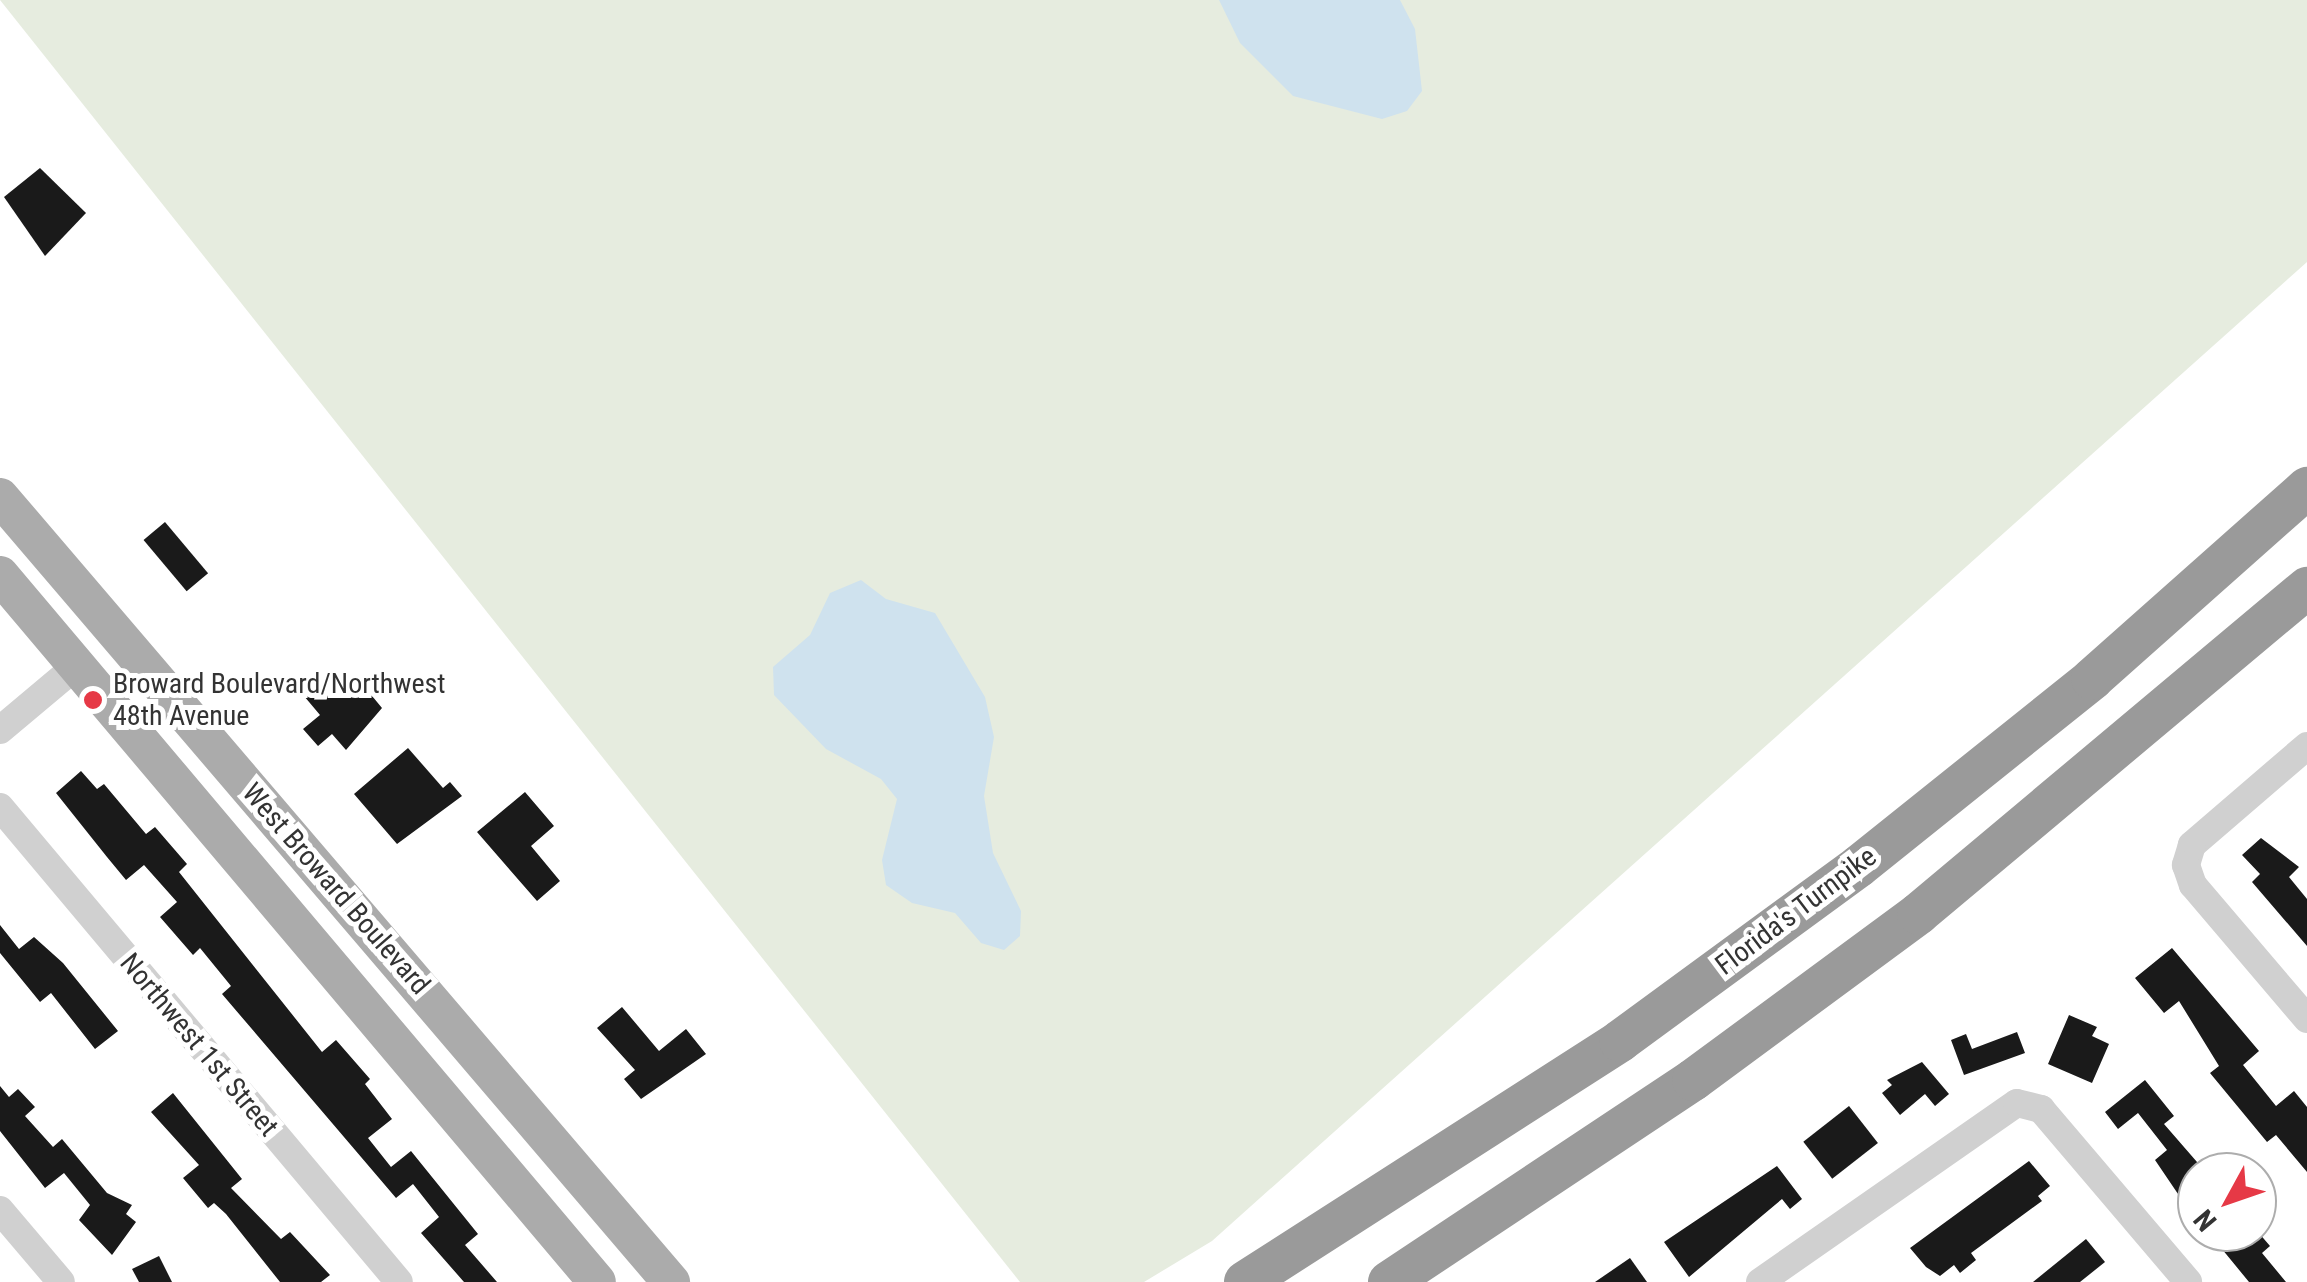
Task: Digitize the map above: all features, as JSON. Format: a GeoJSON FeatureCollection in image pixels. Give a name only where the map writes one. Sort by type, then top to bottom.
{"type":"FeatureCollection","features":[{"type":"Feature","properties":{"kind":"highway","name":"Florida's Turnpike"},"geometry":{"type":"LineString","coordinates":[[1244,1282],[1620,1041],[1858,866],[2092,679],[2307,488]]}},
{"type":"Feature","properties":{"kind":"highway"},"geometry":{"type":"LineString","coordinates":[[1389,1282],[1693,1080],[1918,914],[2307,588]]}},
{"type":"Feature","properties":{"kind":"main road","name":"West Broward Boulevard"},"geometry":{"type":"LineString","coordinates":[[0,496],[671,1282]]}},
{"type":"Feature","properties":{"kind":"main road","name":"West Broward Boulevard"},"geometry":{"type":"LineString","coordinates":[[0,575],[597,1282]]}},
{"type":"Feature","properties":{"kind":"main road"},"geometry":{"type":"LineString","coordinates":[[26,606],[77,627],[114,630]]}},
{"type":"Feature","properties":{"kind":"main road"},"geometry":{"type":"LineString","coordinates":[[75,667],[173,699]]}},
{"type":"Feature","properties":{"kind":"street"},"geometry":{"type":"LineString","coordinates":[[0,730],[75,667]]}},
{"type":"Feature","properties":{"kind":"street"},"geometry":{"type":"LineString","coordinates":[[2307,746],[2192,845],[2186,865],[2193,885],[2307,1019]]}},
{"type":"Feature","properties":{"kind":"street","name":"Northwest 1st Street"},"geometry":{"type":"LineString","coordinates":[[0,807],[398,1282]]}},
{"type":"Feature","properties":{"kind":"street"},"geometry":{"type":"LineString","coordinates":[[1760,1282],[2016,1103],[2041,1109],[2175,1278]]}},
{"type":"Feature","properties":{"kind":"street"},"geometry":{"type":"LineString","coordinates":[[0,1210],[61,1282]]}},
{"type":"Feature","properties":{"kind":"shaded area"},"geometry":{"type":"Polygon","coordinates":[[[0,0],[2307,0],[2307,262],[1212,1241],[1144,1282],[1020,1282],[0,0]]]}},
{"type":"Feature","properties":{"kind":"water"},"geometry":{"type":"Polygon","coordinates":[[[1219,0],[1400,0],[1415,29],[1422,91],[1407,111],[1382,119],[1293,96],[1240,43],[1219,0]]]}},
{"type":"Feature","properties":{"kind":"water"},"geometry":{"type":"Polygon","coordinates":[[[861,580],[886,599],[935,613],[985,697],[994,737],[984,796],[993,853],[1021,911],[1020,936],[1004,950],[981,943],[955,913],[912,903],[886,885],[882,860],[897,799],[881,779],[826,749],[774,695],[773,667],[810,635],[830,593],[861,580]]]}},
{"type":"Feature","properties":{"kind":"building"},"geometry":{"type":"Polygon","coordinates":[[[40,168],[86,213],[45,256],[4,197],[40,168]]]}},
{"type":"Feature","properties":{"kind":"building"},"geometry":{"type":"Polygon","coordinates":[[[165,522],[208,573],[187,591],[144,540],[165,522]]]}},
{"type":"Feature","properties":{"kind":"building"},"geometry":{"type":"Polygon","coordinates":[[[328,676],[348,698],[363,685],[382,708],[346,750],[332,734],[318,746],[303,729],[320,715],[304,696],[328,676]]]}},
{"type":"Feature","properties":{"kind":"building"},"geometry":{"type":"Polygon","coordinates":[[[408,748],[443,788],[450,782],[462,796],[397,844],[354,794],[408,748]]]}},
{"type":"Feature","properties":{"kind":"building"},"geometry":{"type":"Polygon","coordinates":[[[81,771],[97,789],[104,784],[146,834],[155,827],[187,864],[179,872],[322,1052],[336,1040],[370,1079],[365,1084],[392,1119],[368,1138],[391,1167],[411,1151],[478,1234],[465,1245],[497,1282],[464,1282],[421,1233],[439,1217],[413,1184],[396,1198],[222,994],[231,986],[200,948],[193,955],[160,917],[177,902],[144,865],[126,880],[107,857],[56,793],[81,771]]]}},
{"type":"Feature","properties":{"kind":"building"},"geometry":{"type":"Polygon","coordinates":[[[525,792],[554,826],[531,846],[560,881],[537,901],[477,832],[525,792]]]}},
{"type":"Feature","properties":{"kind":"building"},"geometry":{"type":"Polygon","coordinates":[[[2261,838],[2299,867],[2289,877],[2307,899],[2307,946],[2252,882],[2260,874],[2242,855],[2261,838]]]}},
{"type":"Feature","properties":{"kind":"building"},"geometry":{"type":"Polygon","coordinates":[[[0,925],[19,949],[34,937],[63,963],[118,1031],[95,1049],[51,993],[40,1002],[0,953],[0,925]]]}},
{"type":"Feature","properties":{"kind":"building"},"geometry":{"type":"Polygon","coordinates":[[[2172,948],[2259,1051],[2243,1065],[2276,1106],[2294,1091],[2307,1107],[2307,1172],[2276,1135],[2267,1142],[2210,1073],[2219,1066],[2179,1001],[2164,1013],[2135,978],[2172,948]]]}},
{"type":"Feature","properties":{"kind":"building"},"geometry":{"type":"Polygon","coordinates":[[[622,1007],[659,1051],[686,1029],[706,1054],[641,1099],[624,1079],[635,1070],[597,1028],[622,1007]]]}},
{"type":"Feature","properties":{"kind":"building"},"geometry":{"type":"Polygon","coordinates":[[[2069,1015],[2097,1027],[2092,1036],[2109,1044],[2092,1083],[2048,1064],[2069,1015]]]}},
{"type":"Feature","properties":{"kind":"building"},"geometry":{"type":"Polygon","coordinates":[[[2017,1032],[2025,1053],[1964,1075],[1951,1040],[1966,1034],[1972,1049],[2017,1032]]]}},
{"type":"Feature","properties":{"kind":"building"},"geometry":{"type":"Polygon","coordinates":[[[1922,1062],[1949,1094],[1935,1106],[1925,1094],[1900,1115],[1882,1093],[1892,1085],[1887,1080],[1922,1062]]]}},
{"type":"Feature","properties":{"kind":"building"},"geometry":{"type":"Polygon","coordinates":[[[2145,1080],[2174,1116],[2164,1124],[2188,1152],[2177,1152],[2177,1192],[2155,1160],[2167,1150],[2138,1113],[2118,1129],[2105,1112],[2145,1080]]]}},
{"type":"Feature","properties":{"kind":"building"},"geometry":{"type":"Polygon","coordinates":[[[0,1086],[9,1097],[18,1089],[35,1107],[25,1116],[53,1147],[62,1139],[107,1193],[132,1205],[126,1214],[136,1222],[112,1255],[79,1220],[90,1205],[64,1173],[45,1188],[0,1131],[0,1086]]]}},
{"type":"Feature","properties":{"kind":"building"},"geometry":{"type":"Polygon","coordinates":[[[173,1093],[242,1179],[231,1188],[281,1239],[290,1232],[330,1275],[321,1282],[280,1282],[226,1214],[214,1203],[208,1208],[183,1178],[199,1165],[151,1112],[173,1093]]]}},
{"type":"Feature","properties":{"kind":"building"},"geometry":{"type":"Polygon","coordinates":[[[1849,1106],[1878,1143],[1832,1179],[1803,1142],[1849,1106]]]}},
{"type":"Feature","properties":{"kind":"building"},"geometry":{"type":"Polygon","coordinates":[[[2029,1161],[2050,1186],[2038,1196],[2042,1201],[1971,1253],[1976,1260],[1960,1273],[1954,1265],[1940,1276],[1926,1267],[1910,1248],[2029,1161]]]}},
{"type":"Feature","properties":{"kind":"building"},"geometry":{"type":"Polygon","coordinates":[[[1777,1166],[1802,1199],[1790,1209],[1782,1199],[1689,1277],[1664,1242],[1777,1166]]]}},
{"type":"Feature","properties":{"kind":"building"},"geometry":{"type":"Polygon","coordinates":[[[2086,1239],[2105,1262],[2080,1282],[2033,1282],[2086,1239]]]}},
{"type":"Feature","properties":{"kind":"building"},"geometry":{"type":"Polygon","coordinates":[[[2224,1252],[2263,1252],[2286,1282],[2249,1282],[2224,1252]]]}},
{"type":"Feature","properties":{"kind":"building"},"geometry":{"type":"Polygon","coordinates":[[[159,1256],[172,1282],[139,1282],[132,1269],[159,1256]]]}},
{"type":"Feature","properties":{"kind":"building"},"geometry":{"type":"Polygon","coordinates":[[[1630,1258],[1647,1282],[1595,1282],[1630,1258]]]}},
{"type":"Feature","properties":{"kind":"place","name":"Broward Boulevard/Northwest 48th Avenue"},"geometry":{"type":"Point","coordinates":[93,700]}}]}
